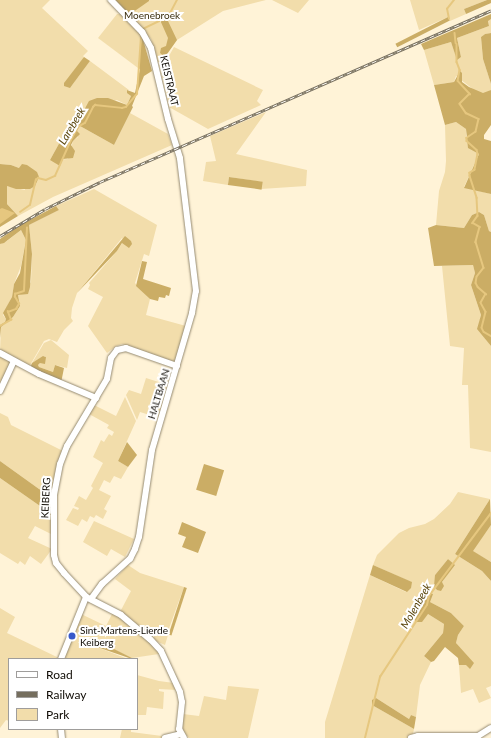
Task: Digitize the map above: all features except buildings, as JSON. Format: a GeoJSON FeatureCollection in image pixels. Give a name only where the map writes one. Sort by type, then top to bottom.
{"type":"FeatureCollection","features":[{"type":"Feature","properties":{"kind":"street","name":"KEISTRAAT"},"geometry":{"type":"LineString","coordinates":[[111,0],[142,32],[151,48],[168,119],[179,153],[183,178]]}},
{"type":"Feature","properties":{"kind":"street","name":"HALTBAAN"},"geometry":{"type":"LineString","coordinates":[[62,658],[89,598],[130,559],[139,537],[152,450],[192,313],[196,291],[183,178]]}},
{"type":"Feature","properties":{"kind":"street","name":"KEIBERG"},"geometry":{"type":"LineString","coordinates":[[177,366],[121,348],[111,358],[109,374],[65,452],[59,469],[54,494],[54,559],[64,573],[89,598],[121,615],[150,639],[160,651],[180,692],[182,702],[179,729],[182,736]]}},
{"type":"Feature","properties":{"kind":"street"},"geometry":{"type":"LineString","coordinates":[[0,353],[29,369],[96,398]]}},
{"type":"Feature","properties":{"kind":"street"},"geometry":{"type":"LineString","coordinates":[[0,390],[14,361]]}},
{"type":"Feature","properties":{"kind":"street"},"geometry":{"type":"LineString","coordinates":[[411,738],[418,736],[478,736],[491,728]]}},
{"type":"Feature","properties":{"kind":"street"},"geometry":{"type":"LineString","coordinates":[[165,738],[182,736]]}},
{"type":"Feature","properties":{"kind":"green space"},"geometry":{"type":"Polygon","coordinates":[[[0,0],[50,0],[42,8],[88,51],[83,56],[84,57],[70,88],[90,61],[129,90],[127,90],[131,96],[127,105],[117,100],[85,108],[61,140],[50,160],[68,159],[73,141],[78,137],[77,131],[80,126],[114,145],[130,113],[168,134],[172,145],[53,197],[18,216],[7,204],[6,196],[7,186],[25,190],[19,168],[11,165],[0,164],[0,0]]]}},
{"type":"Feature","properties":{"kind":"green space","name":"Moenebroek"},"geometry":{"type":"Polygon","coordinates":[[[115,0],[266,0],[223,11],[177,40],[161,62],[158,62],[151,39],[115,0]]]}},
{"type":"Feature","properties":{"kind":"green space"},"geometry":{"type":"Polygon","coordinates":[[[272,0],[309,0],[298,13],[272,0]]]}},
{"type":"Feature","properties":{"kind":"green space"},"geometry":{"type":"Polygon","coordinates":[[[410,0],[487,0],[464,9],[466,14],[450,21],[448,17],[419,30],[410,0]]]}},
{"type":"Feature","properties":{"kind":"green space"},"geometry":{"type":"Polygon","coordinates":[[[117,14],[121,14],[142,36],[138,68],[98,38],[117,14]]]}},
{"type":"Feature","properties":{"kind":"green space"},"geometry":{"type":"Polygon","coordinates":[[[491,19],[491,33],[485,34],[481,37],[483,59],[491,84],[491,90],[486,93],[478,93],[456,76],[454,82],[434,85],[424,50],[451,42],[457,59],[461,57],[457,38],[489,26],[488,20],[491,19]]]}},
{"type":"Feature","properties":{"kind":"green space"},"geometry":{"type":"Polygon","coordinates":[[[174,47],[263,90],[257,101],[261,105],[208,129],[169,107],[161,70],[174,47]]]}},
{"type":"Feature","properties":{"kind":"green space"},"geometry":{"type":"Polygon","coordinates":[[[266,112],[236,154],[307,170],[306,186],[261,189],[262,182],[229,177],[228,185],[203,181],[206,162],[216,161],[210,136],[266,112]]]}},
{"type":"Feature","properties":{"kind":"green space"},"geometry":{"type":"Polygon","coordinates":[[[456,122],[466,129],[466,141],[479,154],[464,187],[491,194],[491,232],[489,231],[484,215],[479,212],[472,215],[464,228],[436,225],[439,191],[445,172],[446,161],[445,125],[456,122]]]}},
{"type":"Feature","properties":{"kind":"green space"},"geometry":{"type":"Polygon","coordinates":[[[94,189],[157,225],[149,256],[144,254],[135,283],[150,299],[146,315],[186,326],[175,362],[122,344],[116,346],[107,353],[88,326],[103,297],[88,289],[90,285],[89,283],[123,242],[129,247],[122,238],[77,293],[72,308],[71,318],[73,321],[64,330],[57,342],[49,339],[44,341],[29,367],[0,352],[1,327],[13,317],[20,306],[18,295],[22,294],[31,282],[32,254],[29,225],[59,210],[56,206],[94,189]]]}},
{"type":"Feature","properties":{"kind":"green space"},"geometry":{"type":"Polygon","coordinates":[[[21,230],[26,240],[21,266],[14,284],[12,297],[3,315],[6,319],[5,322],[0,325],[0,244],[7,241],[21,230]]]}},
{"type":"Feature","properties":{"kind":"green space"},"geometry":{"type":"Polygon","coordinates":[[[473,265],[475,273],[471,285],[481,315],[478,329],[491,346],[491,452],[470,448],[468,385],[462,385],[464,348],[450,346],[442,266],[473,265]]]}},
{"type":"Feature","properties":{"kind":"green space"},"geometry":{"type":"Polygon","coordinates":[[[51,340],[69,355],[67,368],[55,365],[53,372],[39,367],[38,365],[46,357],[44,356],[32,363],[44,343],[51,340]]]}},
{"type":"Feature","properties":{"kind":"green space"},"geometry":{"type":"Polygon","coordinates":[[[0,355],[12,361],[0,387],[0,355]]]}},
{"type":"Feature","properties":{"kind":"green space"},"geometry":{"type":"Polygon","coordinates":[[[146,378],[168,385],[159,418],[140,412],[137,420],[126,395],[129,390],[141,394],[146,378]]]}},
{"type":"Feature","properties":{"kind":"green space"},"geometry":{"type":"Polygon","coordinates":[[[125,397],[136,421],[118,461],[128,467],[121,479],[114,476],[110,483],[104,480],[99,490],[111,496],[104,509],[107,511],[103,519],[96,515],[94,518],[90,516],[87,522],[82,519],[78,526],[66,520],[73,508],[78,510],[79,508],[74,506],[79,496],[86,500],[93,488],[91,486],[103,463],[93,457],[101,440],[104,442],[109,434],[112,436],[114,432],[107,428],[109,425],[89,414],[94,405],[116,416],[125,397]]]}},
{"type":"Feature","properties":{"kind":"green space"},"geometry":{"type":"Polygon","coordinates":[[[0,413],[8,417],[11,425],[63,451],[52,495],[39,489],[0,461],[0,413]]]}},
{"type":"Feature","properties":{"kind":"green space"},"geometry":{"type":"Polygon","coordinates":[[[0,478],[40,506],[53,507],[53,535],[35,526],[28,538],[52,549],[41,564],[30,556],[25,565],[20,561],[18,564],[0,553],[0,478]]]}},
{"type":"Feature","properties":{"kind":"green space"},"geometry":{"type":"Polygon","coordinates":[[[458,492],[490,499],[455,554],[482,571],[491,581],[491,686],[486,688],[491,698],[479,703],[473,689],[461,693],[459,665],[466,665],[456,643],[458,635],[464,626],[451,613],[430,602],[424,592],[428,614],[444,624],[443,633],[424,656],[431,662],[420,685],[416,717],[411,715],[409,719],[376,698],[372,705],[414,729],[413,734],[407,738],[325,738],[325,722],[370,575],[406,592],[411,582],[373,565],[377,555],[399,533],[409,528],[425,524],[434,519],[450,504],[458,492]],[[448,559],[435,575],[442,582],[454,565],[448,559]]]}},
{"type":"Feature","properties":{"kind":"green space"},"geometry":{"type":"Polygon","coordinates":[[[94,521],[134,539],[125,557],[111,549],[107,556],[83,542],[94,521]]]}},
{"type":"Feature","properties":{"kind":"green space"},"geometry":{"type":"Polygon","coordinates":[[[491,525],[491,562],[472,551],[491,525]]]}},
{"type":"Feature","properties":{"kind":"green space"},"geometry":{"type":"Polygon","coordinates":[[[128,565],[140,573],[184,587],[167,634],[165,645],[156,641],[120,612],[131,591],[115,579],[128,565]]]}},
{"type":"Feature","properties":{"kind":"green space"},"geometry":{"type":"Polygon","coordinates":[[[0,608],[15,617],[7,633],[59,658],[8,658],[8,721],[6,720],[0,728],[0,608]]]}},
{"type":"Feature","properties":{"kind":"green space"},"geometry":{"type":"Polygon","coordinates":[[[113,612],[155,646],[159,654],[132,658],[96,641],[94,646],[125,658],[64,658],[81,614],[106,626],[113,612]]]}},
{"type":"Feature","properties":{"kind":"green space"},"geometry":{"type":"Polygon","coordinates":[[[138,675],[174,683],[177,690],[159,689],[159,691],[164,692],[163,709],[147,707],[146,715],[138,715],[138,675]]]}},
{"type":"Feature","properties":{"kind":"green space"},"geometry":{"type":"Polygon","coordinates":[[[228,686],[259,689],[248,738],[189,738],[182,730],[183,714],[199,716],[204,696],[226,700],[228,686]]]}},
{"type":"Feature","properties":{"kind":"green space"},"geometry":{"type":"Polygon","coordinates":[[[122,730],[131,730],[131,732],[162,736],[161,738],[120,738],[122,730]]]}},
{"type":"Feature","properties":{"kind":"shaded area"},"geometry":{"type":"Polygon","coordinates":[[[115,0],[149,0],[149,1],[129,15],[115,0]]]}},
{"type":"Feature","properties":{"kind":"shaded area"},"geometry":{"type":"Polygon","coordinates":[[[487,0],[491,0],[491,3],[466,14],[464,9],[487,0]]]}},
{"type":"Feature","properties":{"kind":"shaded area"},"geometry":{"type":"Polygon","coordinates":[[[169,13],[171,18],[168,21],[177,40],[165,57],[160,53],[161,48],[166,46],[168,38],[160,20],[169,13]]]}},
{"type":"Feature","properties":{"kind":"shaded area"},"geometry":{"type":"Polygon","coordinates":[[[491,14],[491,19],[488,21],[489,26],[457,38],[461,57],[457,60],[451,42],[424,50],[421,44],[491,14]]]}},
{"type":"Feature","properties":{"kind":"shaded area"},"geometry":{"type":"Polygon","coordinates":[[[448,17],[450,21],[397,47],[395,44],[448,17]]]}},
{"type":"Feature","properties":{"kind":"shaded area"},"geometry":{"type":"Polygon","coordinates":[[[491,33],[491,84],[483,59],[481,37],[485,34],[491,33]]]}},
{"type":"Feature","properties":{"kind":"shaded area"},"geometry":{"type":"Polygon","coordinates":[[[142,36],[152,71],[144,76],[132,106],[133,107],[114,145],[80,126],[77,131],[80,134],[71,145],[75,151],[73,158],[63,159],[60,166],[50,160],[61,140],[82,114],[89,101],[97,98],[108,98],[127,105],[131,96],[127,93],[127,90],[135,93],[140,69],[138,68],[142,36]]]}},
{"type":"Feature","properties":{"kind":"shaded area"},"geometry":{"type":"Polygon","coordinates":[[[84,57],[90,61],[70,88],[64,86],[64,83],[84,57]]]}},
{"type":"Feature","properties":{"kind":"shaded area"},"geometry":{"type":"Polygon","coordinates":[[[460,71],[462,73],[462,82],[469,87],[483,93],[491,90],[491,125],[484,135],[484,139],[491,141],[491,194],[464,188],[479,154],[468,148],[466,129],[456,122],[445,125],[434,85],[454,82],[460,71]]]}},
{"type":"Feature","properties":{"kind":"shaded area"},"geometry":{"type":"Polygon","coordinates":[[[0,164],[11,165],[19,168],[22,164],[27,165],[37,172],[39,177],[35,186],[30,189],[16,189],[7,186],[7,204],[18,216],[0,227],[0,164]]]}},
{"type":"Feature","properties":{"kind":"shaded area"},"geometry":{"type":"Polygon","coordinates":[[[229,177],[263,182],[262,190],[228,185],[229,177]]]}},
{"type":"Feature","properties":{"kind":"shaded area"},"geometry":{"type":"Polygon","coordinates":[[[56,206],[59,210],[29,225],[32,254],[30,287],[28,294],[18,295],[20,306],[13,317],[1,327],[0,338],[0,325],[5,322],[6,319],[3,313],[12,297],[14,284],[20,273],[26,240],[21,230],[4,243],[0,244],[0,239],[19,226],[56,206]]]}},
{"type":"Feature","properties":{"kind":"shaded area"},"geometry":{"type":"Polygon","coordinates":[[[2,208],[15,213],[0,224],[0,209],[2,208]]]}},
{"type":"Feature","properties":{"kind":"shaded area"},"geometry":{"type":"Polygon","coordinates":[[[479,212],[484,215],[489,231],[491,232],[491,346],[477,329],[481,315],[471,285],[475,273],[473,265],[434,266],[428,228],[436,225],[464,228],[472,215],[479,212]]]}},
{"type":"Feature","properties":{"kind":"shaded area"},"geometry":{"type":"Polygon","coordinates":[[[125,236],[131,241],[132,244],[129,248],[122,243],[117,251],[77,293],[125,236]]]}},
{"type":"Feature","properties":{"kind":"shaded area"},"geometry":{"type":"Polygon","coordinates":[[[142,261],[147,262],[143,279],[171,288],[169,296],[166,295],[165,298],[159,297],[158,301],[150,299],[136,286],[142,261]]]}},
{"type":"Feature","properties":{"kind":"shaded area"},"geometry":{"type":"Polygon","coordinates":[[[43,356],[46,357],[45,364],[40,363],[38,365],[39,367],[53,372],[55,365],[64,368],[61,383],[30,368],[32,363],[43,356]]]}},
{"type":"Feature","properties":{"kind":"shaded area"},"geometry":{"type":"Polygon","coordinates":[[[127,442],[137,455],[128,467],[118,461],[127,442]]]}},
{"type":"Feature","properties":{"kind":"shaded area"},"geometry":{"type":"Polygon","coordinates":[[[0,461],[39,489],[52,495],[53,507],[40,506],[0,478],[0,461]]]}},
{"type":"Feature","properties":{"kind":"shaded area"},"geometry":{"type":"Polygon","coordinates":[[[204,464],[224,470],[216,496],[196,490],[204,464]]]}},
{"type":"Feature","properties":{"kind":"shaded area"},"geometry":{"type":"Polygon","coordinates":[[[490,499],[491,525],[473,551],[491,562],[491,581],[482,571],[455,554],[490,499]]]}},
{"type":"Feature","properties":{"kind":"shaded area"},"geometry":{"type":"Polygon","coordinates":[[[182,522],[206,532],[198,553],[182,547],[186,537],[178,534],[182,522]]]}},
{"type":"Feature","properties":{"kind":"shaded area"},"geometry":{"type":"Polygon","coordinates":[[[448,559],[455,565],[442,582],[444,586],[441,591],[437,590],[434,586],[435,575],[448,559]]]}},
{"type":"Feature","properties":{"kind":"shaded area"},"geometry":{"type":"Polygon","coordinates":[[[373,565],[412,582],[411,588],[407,592],[370,575],[373,565]]]}},
{"type":"Feature","properties":{"kind":"shaded area"},"geometry":{"type":"Polygon","coordinates":[[[184,587],[187,588],[171,635],[169,635],[184,587]]]}},
{"type":"Feature","properties":{"kind":"shaded area"},"geometry":{"type":"Polygon","coordinates":[[[424,592],[433,594],[430,602],[451,613],[464,626],[458,635],[456,643],[474,663],[470,669],[466,665],[459,665],[458,658],[445,647],[434,661],[431,662],[424,656],[443,633],[444,624],[428,614],[422,622],[416,622],[414,614],[424,592]]]}},
{"type":"Feature","properties":{"kind":"shaded area"},"geometry":{"type":"Polygon","coordinates":[[[96,640],[132,658],[129,658],[94,646],[96,640]]]}},
{"type":"Feature","properties":{"kind":"shaded area"},"geometry":{"type":"Polygon","coordinates":[[[376,698],[409,719],[411,715],[416,717],[414,729],[372,705],[372,700],[376,698]]]}},
{"type":"Feature","properties":{"kind":"waterway","name":"Larebeek"},"geometry":{"type":"LineString","coordinates":[[143,29],[168,17],[177,0]]}},
{"type":"Feature","properties":{"kind":"waterway"},"geometry":{"type":"LineString","coordinates":[[449,19],[447,9],[454,0]]}},
{"type":"Feature","properties":{"kind":"waterway","name":"Molenbeek"},"geometry":{"type":"LineString","coordinates":[[455,33],[456,43]]}},
{"type":"Feature","properties":{"kind":"waterway","name":"Larebeek"},"geometry":{"type":"LineString","coordinates":[[20,212],[30,205],[36,180],[38,178],[46,180],[55,176],[78,127],[85,123],[93,107],[95,105],[122,108],[126,107],[137,94],[141,37]]}},
{"type":"Feature","properties":{"kind":"waterway","name":"Molenbeek"},"geometry":{"type":"LineString","coordinates":[[457,44],[457,62],[460,70],[458,81],[470,94],[460,104],[466,113],[479,119],[476,132],[467,138],[467,141],[477,150],[478,154],[475,170],[470,173],[470,176],[477,198],[478,216],[473,223],[480,227],[476,242],[484,268],[477,277],[476,283],[478,287],[486,294],[481,303],[486,312],[482,328],[484,332],[491,336]]}},
{"type":"Feature","properties":{"kind":"waterway","name":"Larebeek"},"geometry":{"type":"LineString","coordinates":[[0,326],[11,320],[8,312],[16,309],[19,304],[15,294],[24,291],[27,228]]}},
{"type":"Feature","properties":{"kind":"waterway","name":"Molenbeek"},"geometry":{"type":"LineString","coordinates":[[365,738],[380,677],[427,605],[429,596],[491,513]]}},
{"type":"Feature","properties":{"kind":"railway"},"geometry":{"type":"LineString","coordinates":[[0,236],[45,209],[100,182],[491,10]]}},
{"type":"Feature","properties":{"kind":"place","name":"Sint-Martens-Lierde Keiberg"},"geometry":{"type":"Point","coordinates":[72,636]}}]}
